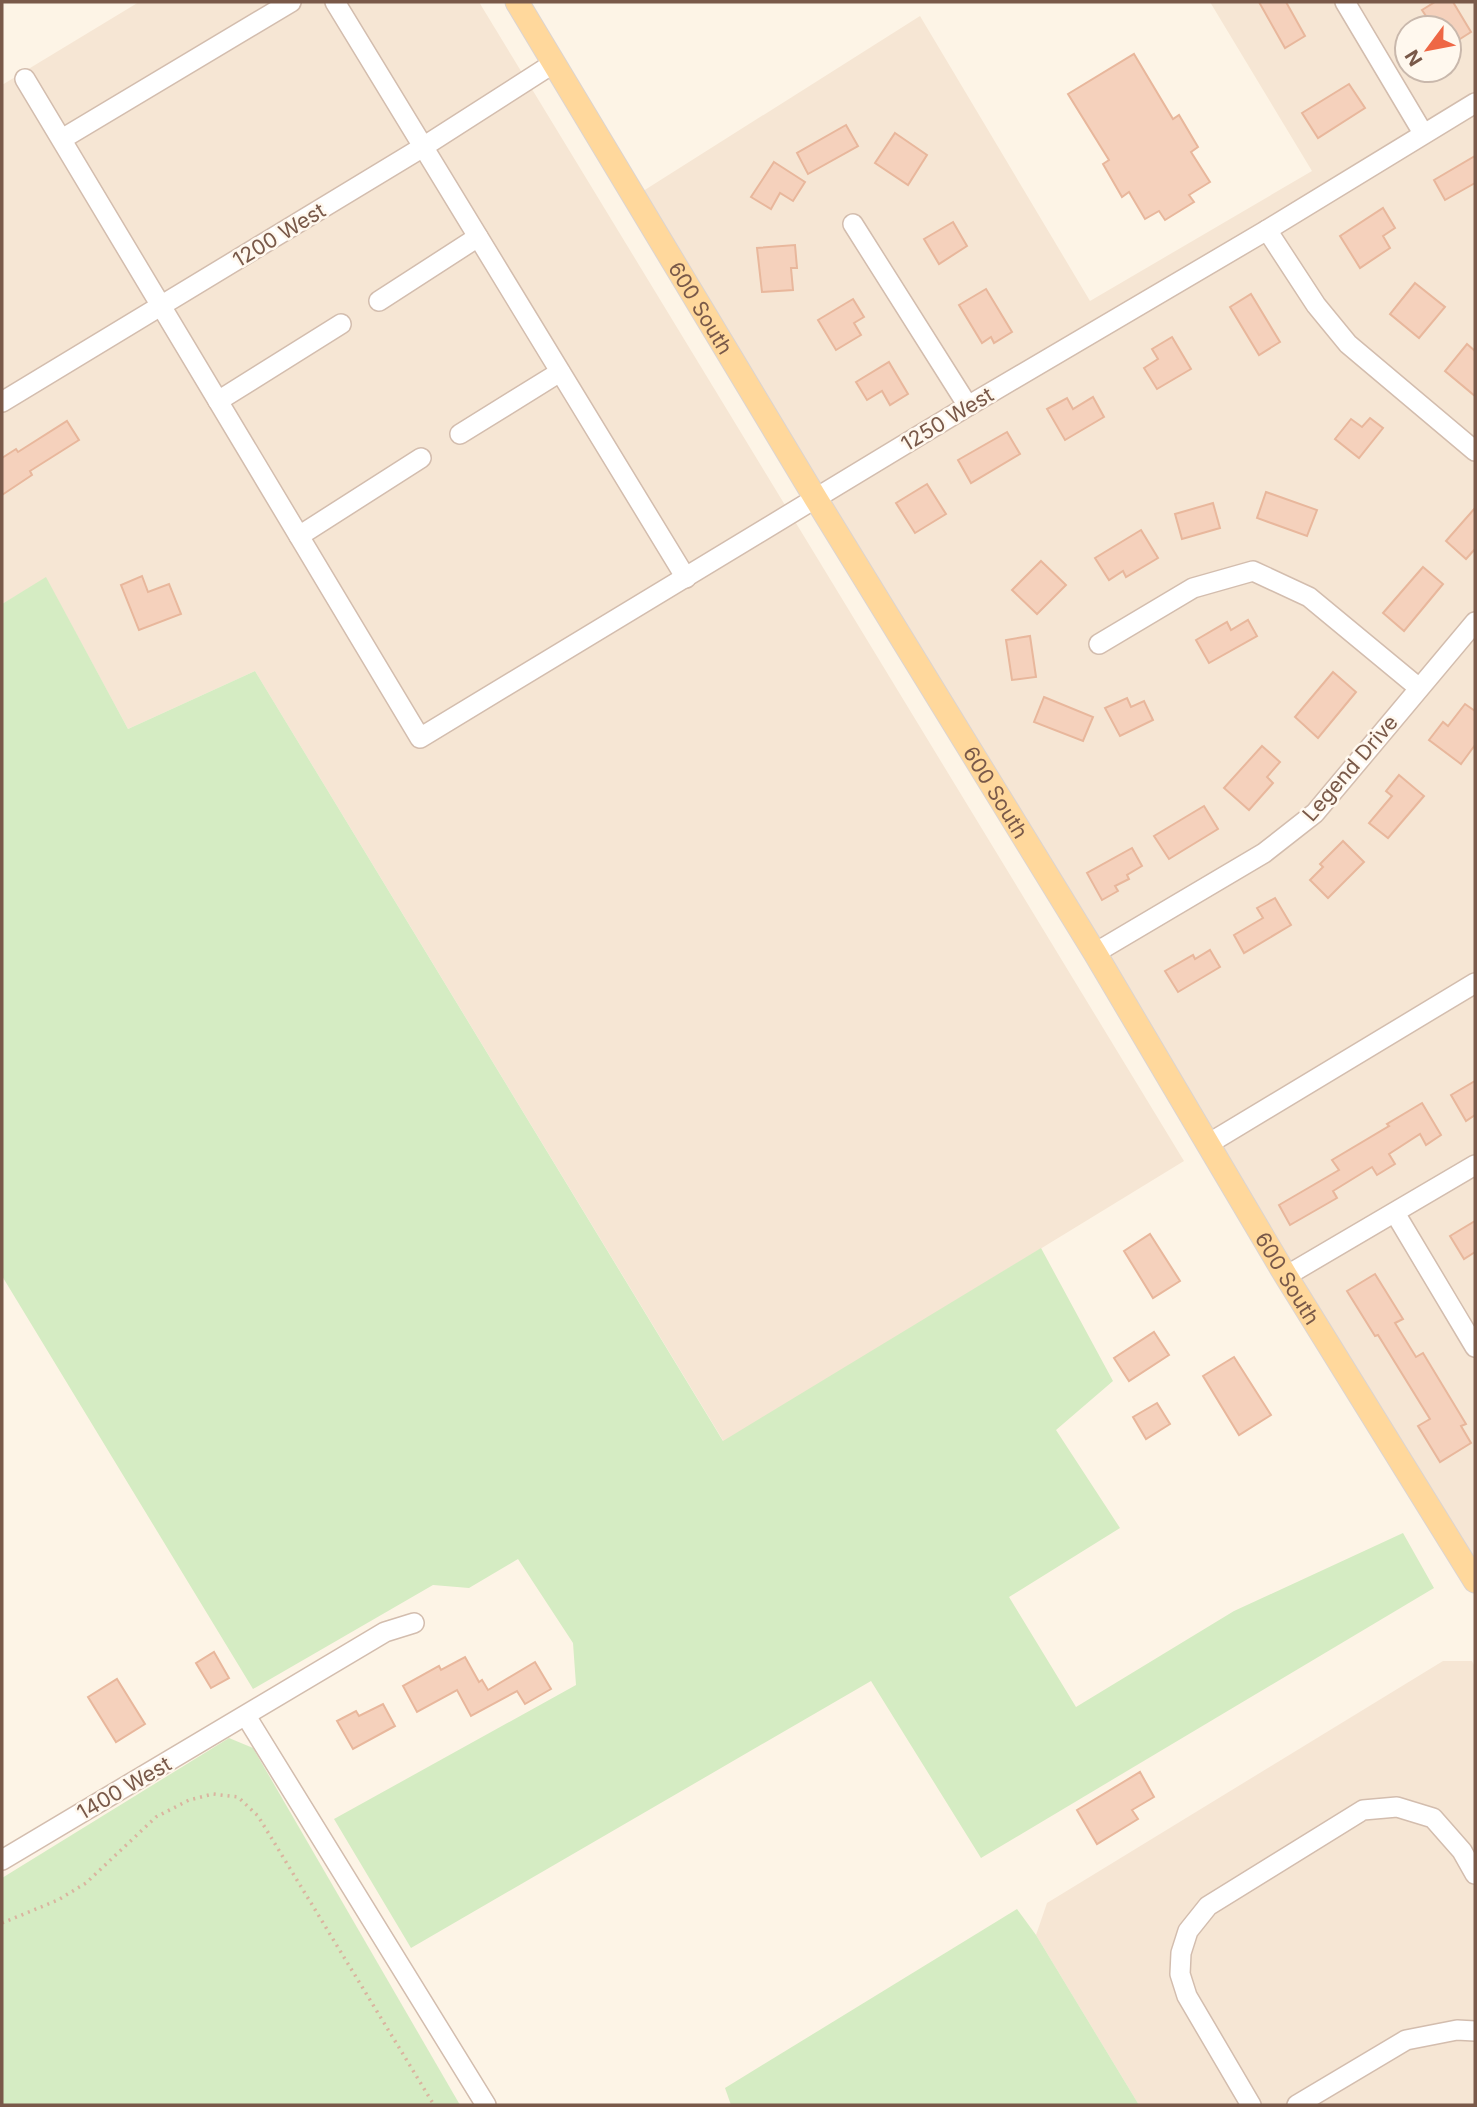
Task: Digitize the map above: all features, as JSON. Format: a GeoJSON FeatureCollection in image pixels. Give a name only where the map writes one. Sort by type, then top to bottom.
{"type":"FeatureCollection","features":[{"type":"Feature","properties":{"kind":"main road","name":"600 South"},"geometry":{"type":"LineString","coordinates":[[517,2],[816,499],[1095,953],[1286,1276],[1475,1581]]}},
{"type":"Feature","properties":{"kind":"street"},"geometry":{"type":"LineString","coordinates":[[62,139],[291,2]]}},
{"type":"Feature","properties":{"kind":"street"},"geometry":{"type":"LineString","coordinates":[[335,2],[686,578]]}},
{"type":"Feature","properties":{"kind":"street"},"geometry":{"type":"LineString","coordinates":[[1345,2],[1423,133]]}},
{"type":"Feature","properties":{"kind":"street","name":"1200 West"},"geometry":{"type":"LineString","coordinates":[[2,402],[423,146],[554,63]]}},
{"type":"Feature","properties":{"kind":"street"},"geometry":{"type":"LineString","coordinates":[[25,79],[299,536],[421,458]]}},
{"type":"Feature","properties":{"kind":"street","name":"1250 West"},"geometry":{"type":"LineString","coordinates":[[299,536],[420,738],[1475,103]]}},
{"type":"Feature","properties":{"kind":"street"},"geometry":{"type":"LineString","coordinates":[[853,223],[968,406]]}},
{"type":"Feature","properties":{"kind":"street"},"geometry":{"type":"LineString","coordinates":[[1266,230],[1316,305],[1348,344],[1475,451]]}},
{"type":"Feature","properties":{"kind":"street"},"geometry":{"type":"LineString","coordinates":[[379,301],[478,237]]}},
{"type":"Feature","properties":{"kind":"street"},"geometry":{"type":"LineString","coordinates":[[218,401],[341,324]]}},
{"type":"Feature","properties":{"kind":"street"},"geometry":{"type":"LineString","coordinates":[[460,434],[560,372]]}},
{"type":"Feature","properties":{"kind":"street"},"geometry":{"type":"LineString","coordinates":[[1099,644],[1193,588],[1253,571],[1309,597],[1419,688]]}},
{"type":"Feature","properties":{"kind":"street","name":"Legend Drive"},"geometry":{"type":"LineString","coordinates":[[1095,953],[1265,853],[1315,813],[1475,622]]}},
{"type":"Feature","properties":{"kind":"street"},"geometry":{"type":"LineString","coordinates":[[1208,1144],[1475,983]]}},
{"type":"Feature","properties":{"kind":"street"},"geometry":{"type":"LineString","coordinates":[[1286,1276],[1475,1165]]}},
{"type":"Feature","properties":{"kind":"street"},"geometry":{"type":"LineString","coordinates":[[1395,1213],[1475,1347]]}},
{"type":"Feature","properties":{"kind":"street","name":"1400 West"},"geometry":{"type":"LineString","coordinates":[[2,1860],[385,1632],[414,1623]]}},
{"type":"Feature","properties":{"kind":"street"},"geometry":{"type":"LineString","coordinates":[[246,1716],[486,2105]]}},
{"type":"Feature","properties":{"kind":"street"},"geometry":{"type":"LineString","coordinates":[[1251,2105],[1187,1996],[1180,1974],[1181,1953],[1188,1931],[1208,1906],[1363,1810],[1397,1807],[1433,1818],[1462,1851],[1475,1874]]}},
{"type":"Feature","properties":{"kind":"street"},"geometry":{"type":"LineString","coordinates":[[1297,2105],[1406,2040],[1457,2030],[1475,2031]]}},
{"type":"Feature","properties":{"kind":"path"},"geometry":{"type":"LineString","coordinates":[[2,1923],[58,1900],[86,1883],[156,1817],[189,1800],[213,1794],[238,1797],[258,1816],[434,2105]]}},
{"type":"Feature","properties":{"kind":"shaded area"},"geometry":{"type":"Polygon","coordinates":[[[139,2],[479,2],[1184,1161],[724,1442],[255,671],[128,729],[46,578],[2,604],[2,85],[139,2]]]}},
{"type":"Feature","properties":{"kind":"shaded area"},"geometry":{"type":"Polygon","coordinates":[[[1210,2],[1475,2],[1475,1574],[640,193],[920,16],[1090,301],[1312,171],[1210,2]]]}},
{"type":"Feature","properties":{"kind":"shaded area"},"geometry":{"type":"Polygon","coordinates":[[[1443,1661],[1472,1661],[1475,1667],[1475,2105],[1139,2105],[1036,1935],[1047,1903],[1443,1661]]]}},
{"type":"Feature","properties":{"kind":"green space"},"geometry":{"type":"Polygon","coordinates":[[[46,577],[128,729],[255,671],[723,1441],[1041,1248],[1113,1381],[1056,1430],[1120,1528],[1009,1597],[1076,1707],[1234,1611],[1403,1533],[1434,1588],[981,1858],[871,1681],[411,1948],[334,1819],[576,1685],[573,1643],[518,1559],[469,1588],[433,1585],[253,1689],[2,1276],[2,604],[46,577]]]}},
{"type":"Feature","properties":{"kind":"green space"},"geometry":{"type":"Polygon","coordinates":[[[229,1738],[253,1748],[460,2105],[2,2105],[2,1878],[229,1738]]]}},
{"type":"Feature","properties":{"kind":"green space"},"geometry":{"type":"Polygon","coordinates":[[[1017,1909],[1036,1935],[1139,2105],[731,2105],[725,2088],[1017,1909]]]}},
{"type":"Feature","properties":{"kind":"building"},"geometry":{"type":"Polygon","coordinates":[[[1259,2],[1286,2],[1305,36],[1285,48],[1259,2]]]}},
{"type":"Feature","properties":{"kind":"building"},"geometry":{"type":"Polygon","coordinates":[[[1435,2],[1453,2],[1460,14],[1425,14],[1422,10],[1435,2]]]}},
{"type":"Feature","properties":{"kind":"building"},"geometry":{"type":"Polygon","coordinates":[[[1463,19],[1471,32],[1463,37],[1463,19]]]}},
{"type":"Feature","properties":{"kind":"building"},"geometry":{"type":"Polygon","coordinates":[[[1134,54],[1173,119],[1179,115],[1198,147],[1191,152],[1210,182],[1189,195],[1194,202],[1165,220],[1159,211],[1145,219],[1129,192],[1122,197],[1103,164],[1109,160],[1068,94],[1134,54]]]}},
{"type":"Feature","properties":{"kind":"building"},"geometry":{"type":"Polygon","coordinates":[[[1349,84],[1365,108],[1318,138],[1302,113],[1349,84]]]}},
{"type":"Feature","properties":{"kind":"building"},"geometry":{"type":"Polygon","coordinates":[[[846,125],[858,146],[808,174],[797,153],[846,125]]]}},
{"type":"Feature","properties":{"kind":"building"},"geometry":{"type":"Polygon","coordinates":[[[895,133],[927,155],[908,185],[875,163],[895,133]]]}},
{"type":"Feature","properties":{"kind":"building"},"geometry":{"type":"Polygon","coordinates":[[[1475,156],[1475,183],[1445,200],[1434,180],[1475,156]]]}},
{"type":"Feature","properties":{"kind":"building"},"geometry":{"type":"Polygon","coordinates":[[[774,162],[805,182],[793,201],[780,193],[771,209],[751,197],[774,162]]]}},
{"type":"Feature","properties":{"kind":"building"},"geometry":{"type":"Polygon","coordinates":[[[1383,208],[1395,228],[1383,236],[1390,248],[1360,268],[1340,236],[1383,208]]]}},
{"type":"Feature","properties":{"kind":"building"},"geometry":{"type":"Polygon","coordinates":[[[953,222],[967,246],[939,264],[924,239],[953,222]]]}},
{"type":"Feature","properties":{"kind":"building"},"geometry":{"type":"Polygon","coordinates":[[[795,245],[797,268],[791,268],[793,290],[762,292],[757,248],[795,245]]]}},
{"type":"Feature","properties":{"kind":"building"},"geometry":{"type":"Polygon","coordinates":[[[1415,283],[1445,307],[1419,338],[1390,314],[1415,283]]]}},
{"type":"Feature","properties":{"kind":"building"},"geometry":{"type":"Polygon","coordinates":[[[986,289],[1012,332],[994,343],[991,337],[982,343],[959,305],[986,289]]]}},
{"type":"Feature","properties":{"kind":"building"},"geometry":{"type":"Polygon","coordinates":[[[1251,294],[1280,342],[1259,355],[1230,307],[1251,294]]]}},
{"type":"Feature","properties":{"kind":"building"},"geometry":{"type":"Polygon","coordinates":[[[853,299],[864,317],[854,323],[861,335],[836,350],[818,320],[853,299]]]}},
{"type":"Feature","properties":{"kind":"building"},"geometry":{"type":"Polygon","coordinates":[[[1172,337],[1191,369],[1157,389],[1144,368],[1158,359],[1152,349],[1172,337]]]}},
{"type":"Feature","properties":{"kind":"building"},"geometry":{"type":"Polygon","coordinates":[[[1467,344],[1475,351],[1475,396],[1445,371],[1467,344]]]}},
{"type":"Feature","properties":{"kind":"building"},"geometry":{"type":"Polygon","coordinates":[[[889,362],[908,394],[890,405],[882,391],[867,400],[856,382],[889,362]]]}},
{"type":"Feature","properties":{"kind":"building"},"geometry":{"type":"Polygon","coordinates":[[[1093,397],[1104,417],[1065,440],[1047,409],[1067,398],[1073,409],[1093,397]]]}},
{"type":"Feature","properties":{"kind":"building"},"geometry":{"type":"Polygon","coordinates":[[[1370,418],[1383,428],[1359,458],[1335,439],[1351,419],[1362,427],[1370,418]]]}},
{"type":"Feature","properties":{"kind":"building"},"geometry":{"type":"Polygon","coordinates":[[[67,421],[79,440],[30,471],[32,475],[2,495],[2,458],[16,449],[18,452],[67,421]]]}},
{"type":"Feature","properties":{"kind":"building"},"geometry":{"type":"Polygon","coordinates":[[[1007,432],[1020,454],[971,483],[958,460],[1007,432]]]}},
{"type":"Feature","properties":{"kind":"building"},"geometry":{"type":"Polygon","coordinates":[[[927,484],[946,514],[915,533],[896,503],[927,484]]]}},
{"type":"Feature","properties":{"kind":"building"},"geometry":{"type":"Polygon","coordinates":[[[1266,492],[1317,510],[1307,536],[1257,518],[1266,492]]]}},
{"type":"Feature","properties":{"kind":"building"},"geometry":{"type":"Polygon","coordinates":[[[1213,503],[1220,528],[1182,539],[1175,514],[1213,503]]]}},
{"type":"Feature","properties":{"kind":"building"},"geometry":{"type":"Polygon","coordinates":[[[1475,508],[1475,549],[1466,559],[1446,541],[1475,508]]]}},
{"type":"Feature","properties":{"kind":"building"},"geometry":{"type":"Polygon","coordinates":[[[1141,530],[1158,558],[1126,577],[1123,571],[1109,580],[1095,558],[1141,530]]]}},
{"type":"Feature","properties":{"kind":"building"},"geometry":{"type":"Polygon","coordinates":[[[1041,561],[1066,585],[1037,614],[1012,590],[1041,561]]]}},
{"type":"Feature","properties":{"kind":"building"},"geometry":{"type":"Polygon","coordinates":[[[1423,567],[1443,584],[1404,631],[1383,613],[1423,567]]]}},
{"type":"Feature","properties":{"kind":"building"},"geometry":{"type":"Polygon","coordinates":[[[142,576],[148,592],[169,584],[181,614],[139,630],[121,585],[142,576]]]}},
{"type":"Feature","properties":{"kind":"building"},"geometry":{"type":"Polygon","coordinates":[[[1248,620],[1257,636],[1209,663],[1196,640],[1227,622],[1231,630],[1248,620]]]}},
{"type":"Feature","properties":{"kind":"building"},"geometry":{"type":"Polygon","coordinates":[[[1030,636],[1036,677],[1012,680],[1006,640],[1030,636]]]}},
{"type":"Feature","properties":{"kind":"building"},"geometry":{"type":"Polygon","coordinates":[[[1333,672],[1356,692],[1318,738],[1295,717],[1333,672]]]}},
{"type":"Feature","properties":{"kind":"building"},"geometry":{"type":"Polygon","coordinates":[[[1044,697],[1093,717],[1083,741],[1034,722],[1044,697]]]}},
{"type":"Feature","properties":{"kind":"building"},"geometry":{"type":"Polygon","coordinates":[[[1127,698],[1131,707],[1144,701],[1153,720],[1120,736],[1105,708],[1127,698]]]}},
{"type":"Feature","properties":{"kind":"building"},"geometry":{"type":"Polygon","coordinates":[[[1465,704],[1475,711],[1475,745],[1461,764],[1429,740],[1443,722],[1448,726],[1465,704]]]}},
{"type":"Feature","properties":{"kind":"building"},"geometry":{"type":"Polygon","coordinates":[[[1262,746],[1280,762],[1267,777],[1273,783],[1249,810],[1224,788],[1262,746]]]}},
{"type":"Feature","properties":{"kind":"building"},"geometry":{"type":"Polygon","coordinates":[[[1399,775],[1424,796],[1388,838],[1369,823],[1392,796],[1386,791],[1399,775]]]}},
{"type":"Feature","properties":{"kind":"building"},"geometry":{"type":"Polygon","coordinates":[[[1204,806],[1218,829],[1169,859],[1154,836],[1204,806]]]}},
{"type":"Feature","properties":{"kind":"building"},"geometry":{"type":"Polygon","coordinates":[[[1343,841],[1364,862],[1328,898],[1310,880],[1323,867],[1320,864],[1343,841]]]}},
{"type":"Feature","properties":{"kind":"building"},"geometry":{"type":"Polygon","coordinates":[[[1132,848],[1142,866],[1127,875],[1129,879],[1115,886],[1118,891],[1102,900],[1087,873],[1132,848]]]}},
{"type":"Feature","properties":{"kind":"building"},"geometry":{"type":"Polygon","coordinates":[[[1275,898],[1291,925],[1244,953],[1234,935],[1263,918],[1257,908],[1275,898]]]}},
{"type":"Feature","properties":{"kind":"building"},"geometry":{"type":"Polygon","coordinates":[[[1210,950],[1220,967],[1178,992],[1165,971],[1193,955],[1195,959],[1210,950]]]}},
{"type":"Feature","properties":{"kind":"building"},"geometry":{"type":"Polygon","coordinates":[[[1475,1081],[1475,1115],[1466,1121],[1451,1095],[1475,1081]]]}},
{"type":"Feature","properties":{"kind":"building"},"geometry":{"type":"Polygon","coordinates":[[[1422,1103],[1441,1135],[1426,1145],[1420,1134],[1389,1154],[1395,1164],[1377,1175],[1372,1167],[1333,1191],[1337,1198],[1290,1225],[1279,1205],[1339,1170],[1332,1160],[1422,1103]]]}},
{"type":"Feature","properties":{"kind":"building"},"geometry":{"type":"Polygon","coordinates":[[[1475,1221],[1475,1252],[1464,1259],[1450,1236],[1475,1221]]]}},
{"type":"Feature","properties":{"kind":"building"},"geometry":{"type":"Polygon","coordinates":[[[1150,1234],[1180,1281],[1153,1298],[1124,1251],[1150,1234]]]}},
{"type":"Feature","properties":{"kind":"building"},"geometry":{"type":"Polygon","coordinates":[[[1375,1274],[1403,1319],[1395,1323],[1416,1357],[1423,1353],[1466,1424],[1461,1426],[1471,1443],[1440,1462],[1418,1426],[1430,1419],[1347,1291],[1375,1274]]]}},
{"type":"Feature","properties":{"kind":"building"},"geometry":{"type":"Polygon","coordinates":[[[1154,1332],[1169,1355],[1129,1381],[1114,1358],[1154,1332]]]}},
{"type":"Feature","properties":{"kind":"building"},"geometry":{"type":"Polygon","coordinates":[[[1234,1357],[1271,1415],[1239,1435],[1203,1376],[1234,1357]]]}},
{"type":"Feature","properties":{"kind":"building"},"geometry":{"type":"Polygon","coordinates":[[[1157,1403],[1170,1424],[1146,1439],[1133,1417],[1157,1403]]]}},
{"type":"Feature","properties":{"kind":"building"},"geometry":{"type":"Polygon","coordinates":[[[214,1652],[229,1678],[211,1688],[196,1663],[214,1652]]]}},
{"type":"Feature","properties":{"kind":"building"},"geometry":{"type":"Polygon","coordinates":[[[465,1657],[479,1682],[482,1680],[488,1690],[535,1662],[551,1689],[525,1704],[517,1691],[471,1716],[457,1690],[417,1712],[403,1686],[439,1666],[441,1670],[465,1657]]]}},
{"type":"Feature","properties":{"kind":"building"},"geometry":{"type":"Polygon","coordinates":[[[117,1679],[145,1724],[116,1742],[88,1697],[117,1679]]]}},
{"type":"Feature","properties":{"kind":"building"},"geometry":{"type":"Polygon","coordinates":[[[383,1704],[395,1726],[353,1749],[337,1721],[356,1711],[359,1716],[383,1704]]]}},
{"type":"Feature","properties":{"kind":"building"},"geometry":{"type":"Polygon","coordinates":[[[1140,1772],[1154,1797],[1132,1810],[1138,1819],[1097,1844],[1077,1810],[1140,1772]]]}}]}
